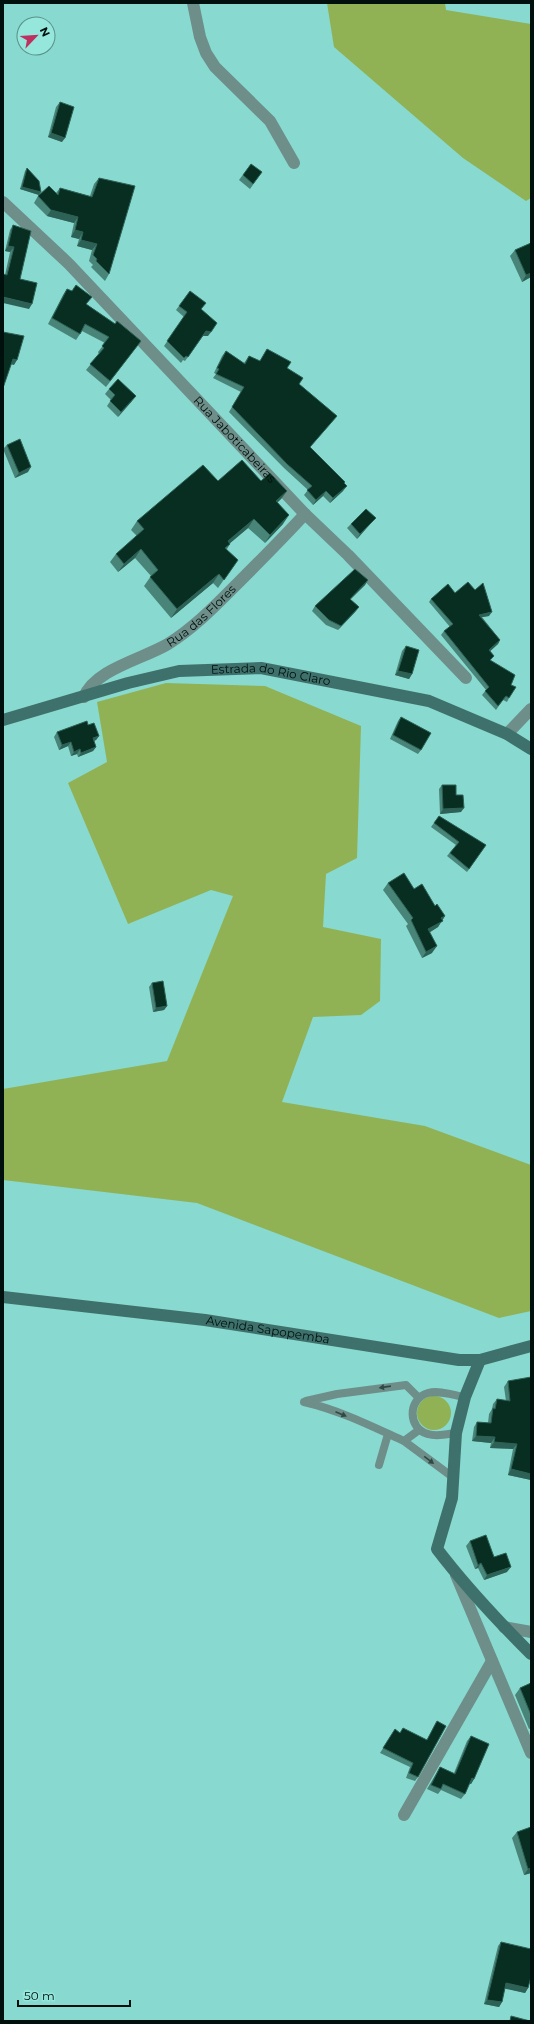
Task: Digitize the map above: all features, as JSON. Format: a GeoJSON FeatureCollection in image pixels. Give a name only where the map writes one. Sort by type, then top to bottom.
{"type":"FeatureCollection","features":[{"type":"Feature","properties":{"kind":"main road","name":"Estrada do Rio Claro"},"geometry":{"type":"LineString","coordinates":[[3,720],[128,683],[179,671],[261,668],[429,701],[507,734],[531,749]]}},
{"type":"Feature","properties":{"kind":"main road","name":"Avenida Sapopemba"},"geometry":{"type":"LineString","coordinates":[[3,1296],[204,1320],[458,1360],[480,1360],[531,1346]]}},
{"type":"Feature","properties":{"kind":"main road"},"geometry":{"type":"LineString","coordinates":[[480,1360],[464,1397],[456,1433],[452,1498],[437,1550],[456,1574],[504,1627],[531,1654]]}},
{"type":"Feature","properties":{"kind":"street"},"geometry":{"type":"LineString","coordinates":[[193,3],[200,37],[206,53],[215,66],[270,121],[294,163]]}},
{"type":"Feature","properties":{"kind":"street","name":"Rua Jaboticabeiras"},"geometry":{"type":"LineString","coordinates":[[3,202],[69,264],[305,514],[348,556],[466,678]]}},
{"type":"Feature","properties":{"kind":"street","name":"Rua das Flores"},"geometry":{"type":"LineString","coordinates":[[84,697],[88,688],[98,679],[166,645],[203,619],[305,514]]}},
{"type":"Feature","properties":{"kind":"street"},"geometry":{"type":"LineString","coordinates":[[507,734],[531,709]]}},
{"type":"Feature","properties":{"kind":"street"},"geometry":{"type":"LineString","coordinates":[[456,1574],[531,1753]]}},
{"type":"Feature","properties":{"kind":"street"},"geometry":{"type":"LineString","coordinates":[[504,1627],[531,1632]]}},
{"type":"Feature","properties":{"kind":"street"},"geometry":{"type":"LineString","coordinates":[[404,1815],[492,1661]]}},
{"type":"Feature","properties":{"kind":"lane"},"geometry":{"type":"LineString","coordinates":[[419,1398],[406,1385],[337,1394],[304,1402],[328,1408],[369,1424],[404,1441],[454,1478]]}},
{"type":"Feature","properties":{"kind":"lane"},"geometry":{"type":"LineString","coordinates":[[456,1433],[430,1435],[419,1430],[412,1417],[412,1410],[419,1398],[432,1392],[464,1397]]}},
{"type":"Feature","properties":{"kind":"lane"},"geometry":{"type":"LineString","coordinates":[[404,1441],[419,1430]]}},
{"type":"Feature","properties":{"kind":"lane"},"geometry":{"type":"LineString","coordinates":[[379,1465],[388,1434]]}},
{"type":"Feature","properties":{"kind":"green space"},"geometry":{"type":"Polygon","coordinates":[[[327,3],[445,3],[446,10],[531,24],[531,198],[526,201],[463,158],[334,47],[327,3]]]}},
{"type":"Feature","properties":{"kind":"green space"},"geometry":{"type":"Polygon","coordinates":[[[166,683],[265,686],[361,726],[357,858],[326,874],[323,927],[381,939],[380,1001],[361,1015],[313,1017],[282,1102],[425,1126],[531,1165],[531,1311],[499,1318],[197,1203],[3,1180],[3,1089],[167,1061],[233,896],[211,890],[128,924],[68,783],[107,762],[97,702],[166,683]]]}},
{"type":"Feature","properties":{"kind":"green space"},"geometry":{"type":"Polygon","coordinates":[[[431,1396],[437,1396],[441,1397],[448,1403],[451,1413],[450,1420],[444,1427],[437,1430],[431,1430],[427,1429],[420,1423],[417,1416],[417,1410],[418,1406],[424,1399],[431,1396]]]}},
{"type":"Feature","properties":{"kind":"building"},"geometry":{"type":"Polygon","coordinates":[[[60,102],[74,107],[65,138],[51,133],[60,102]]]}},
{"type":"Feature","properties":{"kind":"building"},"geometry":{"type":"Polygon","coordinates":[[[251,164],[262,172],[253,184],[243,175],[251,164]]]}},
{"type":"Feature","properties":{"kind":"building"},"geometry":{"type":"Polygon","coordinates":[[[27,168],[39,181],[41,192],[22,187],[27,168]]]}},
{"type":"Feature","properties":{"kind":"building"},"geometry":{"type":"Polygon","coordinates":[[[99,178],[135,186],[109,274],[96,261],[97,259],[93,255],[97,244],[81,240],[83,232],[75,230],[78,217],[51,210],[38,196],[49,186],[58,195],[60,188],[92,197],[99,178]]]}},
{"type":"Feature","properties":{"kind":"building"},"geometry":{"type":"Polygon","coordinates":[[[13,225],[31,231],[20,279],[37,283],[32,304],[3,297],[3,274],[7,275],[14,247],[8,246],[13,225]]]}},
{"type":"Feature","properties":{"kind":"building"},"geometry":{"type":"Polygon","coordinates":[[[531,243],[531,273],[526,275],[515,250],[531,243]]]}},
{"type":"Feature","properties":{"kind":"building"},"geometry":{"type":"Polygon","coordinates":[[[76,285],[92,297],[86,304],[115,324],[117,321],[141,341],[110,381],[90,364],[104,348],[102,346],[109,337],[85,324],[80,334],[52,318],[67,289],[72,291],[76,285]]]}},
{"type":"Feature","properties":{"kind":"building"},"geometry":{"type":"Polygon","coordinates":[[[190,291],[206,303],[201,309],[217,323],[211,332],[206,331],[188,357],[186,356],[184,358],[167,341],[187,312],[179,306],[190,291]]]}},
{"type":"Feature","properties":{"kind":"building"},"geometry":{"type":"Polygon","coordinates":[[[3,332],[24,336],[17,360],[13,359],[3,388],[3,332]]]}},
{"type":"Feature","properties":{"kind":"building"},"geometry":{"type":"Polygon","coordinates":[[[267,349],[291,362],[287,368],[303,378],[299,384],[337,416],[310,447],[345,482],[344,483],[347,486],[333,498],[326,491],[316,500],[307,490],[312,486],[287,464],[232,407],[244,387],[216,374],[219,369],[217,368],[226,351],[245,364],[249,356],[260,361],[267,349]]]}},
{"type":"Feature","properties":{"kind":"building"},"geometry":{"type":"Polygon","coordinates":[[[118,379],[136,396],[121,412],[110,401],[115,395],[109,389],[118,379]]]}},
{"type":"Feature","properties":{"kind":"building"},"geometry":{"type":"Polygon","coordinates":[[[20,439],[31,467],[19,473],[7,445],[20,439]]]}},
{"type":"Feature","properties":{"kind":"building"},"geometry":{"type":"Polygon","coordinates":[[[242,460],[261,481],[270,473],[287,491],[276,501],[289,515],[270,535],[254,519],[228,541],[230,544],[225,548],[238,560],[224,580],[219,574],[177,609],[150,577],[158,570],[141,549],[124,564],[116,554],[144,529],[137,521],[203,465],[218,481],[242,460]]]}},
{"type":"Feature","properties":{"kind":"building"},"geometry":{"type":"Polygon","coordinates":[[[366,509],[376,518],[360,534],[351,524],[366,509]]]}},
{"type":"Feature","properties":{"kind":"building"},"geometry":{"type":"Polygon","coordinates":[[[355,569],[368,580],[350,599],[359,607],[341,626],[329,620],[315,606],[355,569]]]}},
{"type":"Feature","properties":{"kind":"building"},"geometry":{"type":"Polygon","coordinates":[[[468,582],[475,590],[483,583],[492,612],[479,615],[500,640],[489,650],[494,656],[490,660],[515,675],[511,685],[516,687],[509,698],[506,696],[498,706],[485,691],[489,687],[444,631],[453,624],[431,599],[448,584],[455,593],[468,582]]]}},
{"type":"Feature","properties":{"kind":"building"},"geometry":{"type":"Polygon","coordinates":[[[406,646],[419,650],[412,674],[398,671],[406,646]]]}},
{"type":"Feature","properties":{"kind":"building"},"geometry":{"type":"Polygon","coordinates":[[[401,717],[431,733],[421,750],[393,735],[401,717]]]}},
{"type":"Feature","properties":{"kind":"building"},"geometry":{"type":"Polygon","coordinates":[[[87,721],[88,725],[94,723],[99,736],[93,738],[96,747],[81,753],[80,749],[74,752],[71,742],[62,745],[57,732],[87,721]]]}},
{"type":"Feature","properties":{"kind":"building"},"geometry":{"type":"Polygon","coordinates":[[[442,785],[456,785],[456,795],[463,795],[464,808],[443,809],[442,785]]]}},
{"type":"Feature","properties":{"kind":"building"},"geometry":{"type":"Polygon","coordinates":[[[439,816],[486,845],[469,869],[450,853],[459,842],[434,823],[439,816]]]}},
{"type":"Feature","properties":{"kind":"building"},"geometry":{"type":"Polygon","coordinates":[[[404,873],[414,889],[422,884],[435,906],[437,904],[445,916],[441,918],[443,921],[428,929],[437,946],[426,952],[411,920],[413,918],[388,883],[404,873]]]}},
{"type":"Feature","properties":{"kind":"building"},"geometry":{"type":"Polygon","coordinates":[[[163,981],[167,1006],[156,1008],[152,983],[163,981]]]}},
{"type":"Feature","properties":{"kind":"building"},"geometry":{"type":"Polygon","coordinates":[[[531,1377],[531,1474],[511,1469],[517,1444],[494,1442],[495,1437],[476,1436],[477,1422],[491,1423],[493,1408],[495,1409],[497,1399],[510,1401],[508,1381],[531,1377]]]}},
{"type":"Feature","properties":{"kind":"building"},"geometry":{"type":"Polygon","coordinates":[[[486,1535],[494,1557],[506,1553],[511,1567],[487,1575],[481,1563],[478,1565],[470,1541],[486,1535]]]}},
{"type":"Feature","properties":{"kind":"building"},"geometry":{"type":"Polygon","coordinates":[[[531,1683],[531,1715],[520,1688],[531,1683]]]}},
{"type":"Feature","properties":{"kind":"building"},"geometry":{"type":"Polygon","coordinates":[[[437,1721],[446,1726],[418,1777],[409,1773],[413,1763],[383,1748],[395,1729],[400,1733],[403,1728],[427,1740],[437,1721]]]}},
{"type":"Feature","properties":{"kind":"building"},"geometry":{"type":"Polygon","coordinates":[[[471,1736],[489,1744],[474,1779],[472,1778],[465,1794],[443,1784],[441,1789],[431,1785],[440,1767],[455,1774],[471,1736]]]}},
{"type":"Feature","properties":{"kind":"building"},"geometry":{"type":"Polygon","coordinates":[[[531,1827],[531,1868],[528,1869],[517,1832],[531,1827]]]}},
{"type":"Feature","properties":{"kind":"building"},"geometry":{"type":"Polygon","coordinates":[[[501,1942],[531,1949],[531,1977],[528,1988],[506,1983],[502,2002],[487,2000],[501,1942]]]}},
{"type":"Feature","properties":{"kind":"building"},"geometry":{"type":"Polygon","coordinates":[[[511,2016],[530,2021],[510,2021],[511,2016]]]}}]}
